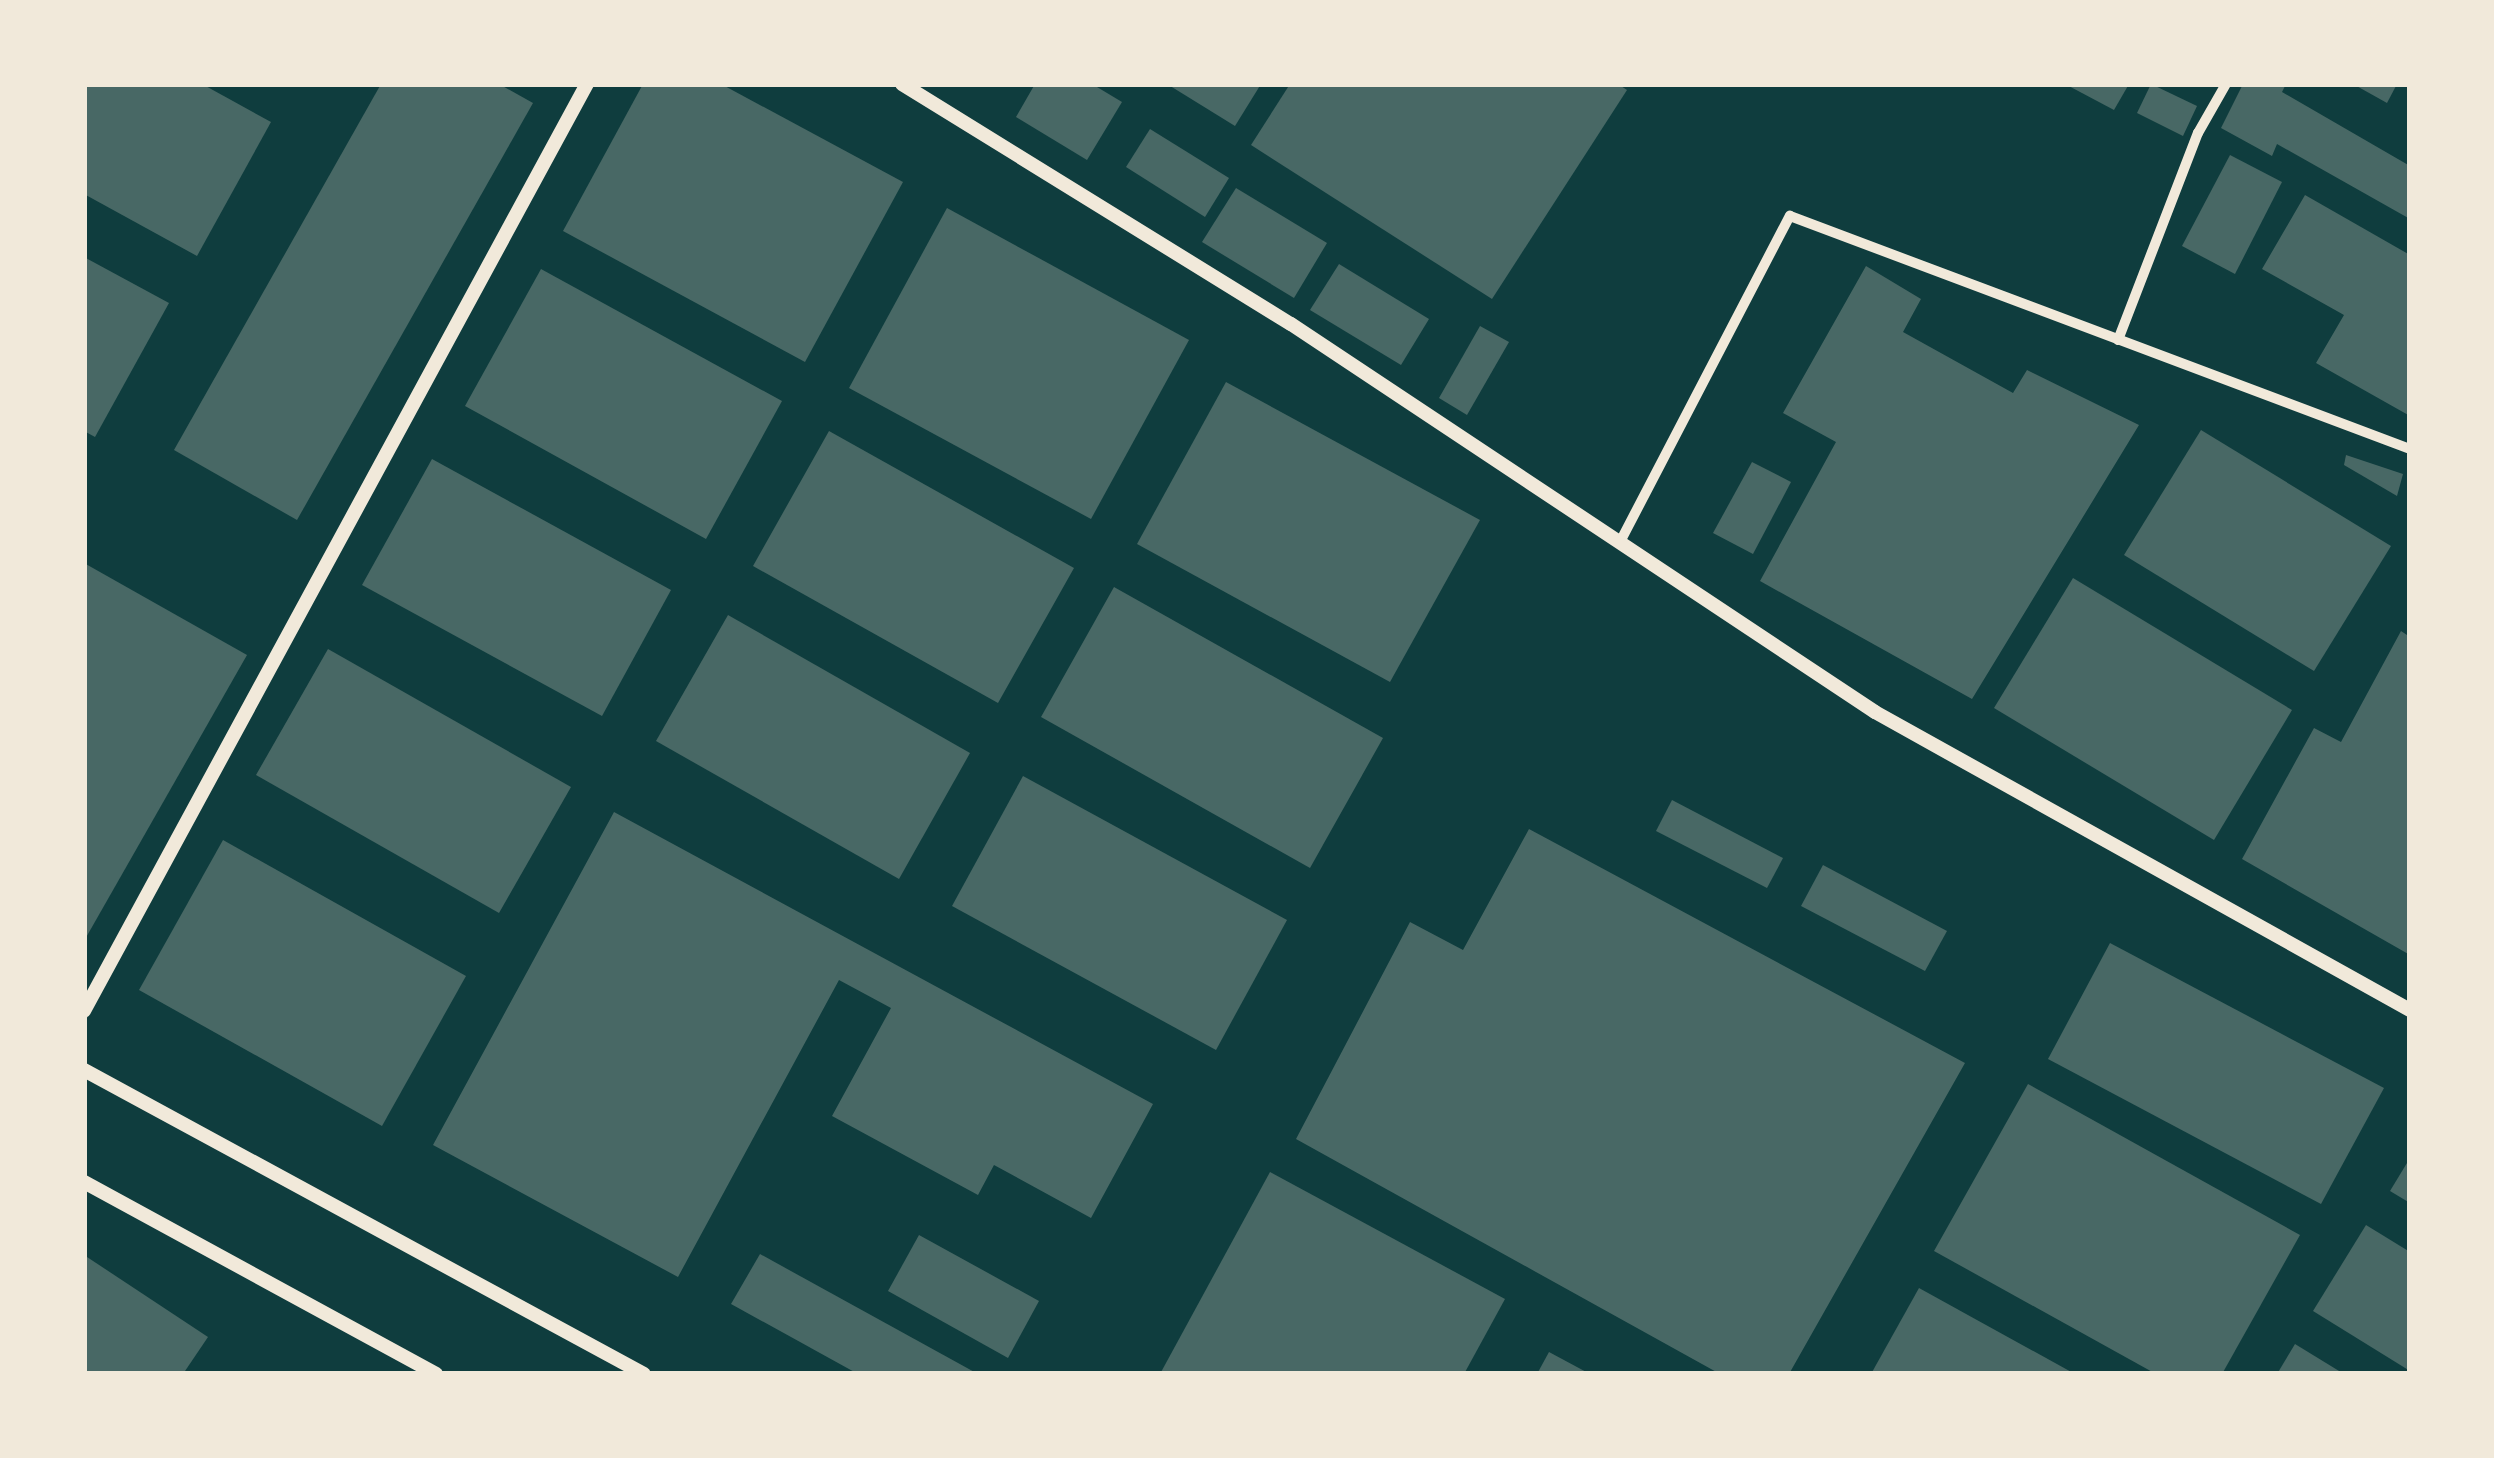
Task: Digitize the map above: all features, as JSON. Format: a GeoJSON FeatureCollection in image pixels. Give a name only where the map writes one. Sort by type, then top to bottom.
{"type":"FeatureCollection","features":[{"type":"Feature","properties":{"kind":"street"},"geometry":{"type":"LineString","coordinates":[[84,1011],[587,84]]}},
{"type":"Feature","properties":{"kind":"street"},"geometry":{"type":"LineString","coordinates":[[902,84],[1292,324],[1875,712],[2410,1010]]}},
{"type":"Feature","properties":{"kind":"street"},"geometry":{"type":"LineString","coordinates":[[2118,340],[2198,133],[2226,84]]}},
{"type":"Feature","properties":{"kind":"street"},"geometry":{"type":"LineString","coordinates":[[1620,542],[1790,216],[2410,449]]}},
{"type":"Feature","properties":{"kind":"street"},"geometry":{"type":"LineString","coordinates":[[84,1070],[644,1374]]}},
{"type":"Feature","properties":{"kind":"street"},"geometry":{"type":"LineString","coordinates":[[84,1182],[436,1374]]}},
{"type":"Feature","properties":{"kind":"building"},"geometry":{"type":"Polygon","coordinates":[[[84,84],[202,84],[271,122],[197,256],[84,194],[84,84]]]}},
{"type":"Feature","properties":{"kind":"building"},"geometry":{"type":"Polygon","coordinates":[[[381,84],[499,84],[533,103],[297,520],[174,450],[381,84]]]}},
{"type":"Feature","properties":{"kind":"building"},"geometry":{"type":"Polygon","coordinates":[[[643,84],[721,84],[903,182],[805,362],[563,231],[643,84]]]}},
{"type":"Feature","properties":{"kind":"building"},"geometry":{"type":"Polygon","coordinates":[[[1035,84],[1092,84],[1122,102],[1087,160],[1016,117],[1035,84]]]}},
{"type":"Feature","properties":{"kind":"building"},"geometry":{"type":"Polygon","coordinates":[[[1167,84],[1261,84],[1235,126],[1167,84]]]}},
{"type":"Feature","properties":{"kind":"building"},"geometry":{"type":"Polygon","coordinates":[[[1290,84],[1618,84],[1627,90],[1492,299],[1251,145],[1290,84]]]}},
{"type":"Feature","properties":{"kind":"building"},"geometry":{"type":"Polygon","coordinates":[[[2065,84],[2129,84],[2114,110],[2065,84]]]}},
{"type":"Feature","properties":{"kind":"building"},"geometry":{"type":"Polygon","coordinates":[[[2151,84],[2197,106],[2183,136],[2137,113],[2151,84]]]}},
{"type":"Feature","properties":{"kind":"building"},"geometry":{"type":"Polygon","coordinates":[[[2243,84],[2286,84],[2282,92],[2410,166],[2410,219],[2277,144],[2272,156],[2221,128],[2243,84]]]}},
{"type":"Feature","properties":{"kind":"building"},"geometry":{"type":"Polygon","coordinates":[[[2353,84],[2397,84],[2387,103],[2353,84]]]}},
{"type":"Feature","properties":{"kind":"building"},"geometry":{"type":"Polygon","coordinates":[[[1150,129],[1229,178],[1205,217],[1126,167],[1150,129]]]}},
{"type":"Feature","properties":{"kind":"building"},"geometry":{"type":"Polygon","coordinates":[[[2230,155],[2282,182],[2235,274],[2182,246],[2230,155]]]}},
{"type":"Feature","properties":{"kind":"building"},"geometry":{"type":"Polygon","coordinates":[[[1236,188],[1327,243],[1294,298],[1202,242],[1236,188]]]}},
{"type":"Feature","properties":{"kind":"building"},"geometry":{"type":"Polygon","coordinates":[[[2305,195],[2410,255],[2410,416],[2316,363],[2344,315],[2262,269],[2305,195]]]}},
{"type":"Feature","properties":{"kind":"building"},"geometry":{"type":"Polygon","coordinates":[[[947,208],[1189,340],[1091,519],[849,388],[947,208]]]}},
{"type":"Feature","properties":{"kind":"building"},"geometry":{"type":"Polygon","coordinates":[[[84,257],[169,303],[95,437],[84,431],[84,257]]]}},
{"type":"Feature","properties":{"kind":"building"},"geometry":{"type":"Polygon","coordinates":[[[1339,264],[1429,319],[1401,365],[1310,310],[1339,264]]]}},
{"type":"Feature","properties":{"kind":"building"},"geometry":{"type":"Polygon","coordinates":[[[1866,266],[1921,299],[1903,332],[2013,393],[2027,370],[2139,425],[1972,699],[1760,581],[1836,442],[1783,413],[1866,266]]]}},
{"type":"Feature","properties":{"kind":"building"},"geometry":{"type":"Polygon","coordinates":[[[541,269],[782,401],[706,539],[465,406],[541,269]]]}},
{"type":"Feature","properties":{"kind":"building"},"geometry":{"type":"Polygon","coordinates":[[[1480,326],[1509,342],[1467,415],[1439,398],[1480,326]]]}},
{"type":"Feature","properties":{"kind":"building"},"geometry":{"type":"Polygon","coordinates":[[[1226,382],[1480,520],[1390,682],[1137,544],[1226,382]]]}},
{"type":"Feature","properties":{"kind":"building"},"geometry":{"type":"Polygon","coordinates":[[[2201,430],[2391,546],[2314,671],[2124,555],[2201,430]]]}},
{"type":"Feature","properties":{"kind":"building"},"geometry":{"type":"Polygon","coordinates":[[[829,431],[1074,568],[998,703],[753,566],[829,431]]]}},
{"type":"Feature","properties":{"kind":"building"},"geometry":{"type":"Polygon","coordinates":[[[2346,455],[2403,474],[2397,496],[2344,465],[2346,455]]]}},
{"type":"Feature","properties":{"kind":"building"},"geometry":{"type":"Polygon","coordinates":[[[432,459],[671,590],[602,716],[362,585],[432,459]]]}},
{"type":"Feature","properties":{"kind":"building"},"geometry":{"type":"Polygon","coordinates":[[[1752,462],[1791,482],[1753,554],[1713,533],[1752,462]]]}},
{"type":"Feature","properties":{"kind":"building"},"geometry":{"type":"Polygon","coordinates":[[[84,563],[247,655],[84,941],[84,563]]]}},
{"type":"Feature","properties":{"kind":"building"},"geometry":{"type":"Polygon","coordinates":[[[2073,578],[2292,710],[2214,840],[1994,708],[2073,578]]]}},
{"type":"Feature","properties":{"kind":"building"},"geometry":{"type":"Polygon","coordinates":[[[1114,587],[1383,738],[1310,868],[1041,717],[1114,587]]]}},
{"type":"Feature","properties":{"kind":"building"},"geometry":{"type":"Polygon","coordinates":[[[728,615],[970,753],[899,879],[656,741],[728,615]]]}},
{"type":"Feature","properties":{"kind":"building"},"geometry":{"type":"Polygon","coordinates":[[[2401,631],[2410,637],[2410,955],[2242,859],[2314,728],[2341,742],[2401,631]]]}},
{"type":"Feature","properties":{"kind":"building"},"geometry":{"type":"Polygon","coordinates":[[[328,649],[571,787],[499,913],[256,775],[328,649]]]}},
{"type":"Feature","properties":{"kind":"building"},"geometry":{"type":"Polygon","coordinates":[[[1023,776],[1287,920],[1216,1050],[952,906],[1023,776]]]}},
{"type":"Feature","properties":{"kind":"building"},"geometry":{"type":"Polygon","coordinates":[[[1672,800],[1783,858],[1767,888],[1656,831],[1672,800]]]}},
{"type":"Feature","properties":{"kind":"building"},"geometry":{"type":"Polygon","coordinates":[[[614,812],[1153,1104],[1091,1218],[994,1165],[978,1195],[832,1116],[891,1008],[839,980],[678,1277],[433,1145],[614,812]]]}},
{"type":"Feature","properties":{"kind":"building"},"geometry":{"type":"Polygon","coordinates":[[[1529,829],[1965,1063],[1789,1374],[1720,1374],[1296,1139],[1410,922],[1463,950],[1529,829]]]}},
{"type":"Feature","properties":{"kind":"building"},"geometry":{"type":"Polygon","coordinates":[[[223,840],[466,976],[382,1126],[139,990],[223,840]]]}},
{"type":"Feature","properties":{"kind":"building"},"geometry":{"type":"Polygon","coordinates":[[[1823,865],[1947,931],[1925,971],[1801,906],[1823,865]]]}},
{"type":"Feature","properties":{"kind":"building"},"geometry":{"type":"Polygon","coordinates":[[[2110,943],[2384,1088],[2321,1204],[2048,1059],[2110,943]]]}},
{"type":"Feature","properties":{"kind":"building"},"geometry":{"type":"Polygon","coordinates":[[[2028,1084],[2300,1235],[2222,1374],[2156,1374],[1934,1251],[2028,1084]]]}},
{"type":"Feature","properties":{"kind":"building"},"geometry":{"type":"Polygon","coordinates":[[[2410,1158],[2410,1203],[2390,1191],[2410,1158]]]}},
{"type":"Feature","properties":{"kind":"building"},"geometry":{"type":"Polygon","coordinates":[[[1270,1172],[1505,1299],[1464,1374],[1160,1374],[1270,1172]]]}},
{"type":"Feature","properties":{"kind":"building"},"geometry":{"type":"Polygon","coordinates":[[[2366,1225],[2410,1252],[2410,1371],[2313,1311],[2366,1225]]]}},
{"type":"Feature","properties":{"kind":"building"},"geometry":{"type":"Polygon","coordinates":[[[919,1235],[1039,1301],[1008,1358],[888,1291],[919,1235]]]}},
{"type":"Feature","properties":{"kind":"building"},"geometry":{"type":"Polygon","coordinates":[[[760,1254],[978,1374],[858,1374],[731,1304],[760,1254]]]}},
{"type":"Feature","properties":{"kind":"building"},"geometry":{"type":"Polygon","coordinates":[[[84,1255],[208,1337],[183,1374],[84,1374],[84,1255]]]}},
{"type":"Feature","properties":{"kind":"building"},"geometry":{"type":"Polygon","coordinates":[[[1919,1288],[2075,1374],[1871,1374],[1919,1288]]]}},
{"type":"Feature","properties":{"kind":"building"},"geometry":{"type":"Polygon","coordinates":[[[2295,1344],[2344,1374],[2277,1374],[2295,1344]]]}},
{"type":"Feature","properties":{"kind":"building"},"geometry":{"type":"Polygon","coordinates":[[[1549,1352],[1590,1374],[1537,1374],[1549,1352]]]}}]}
